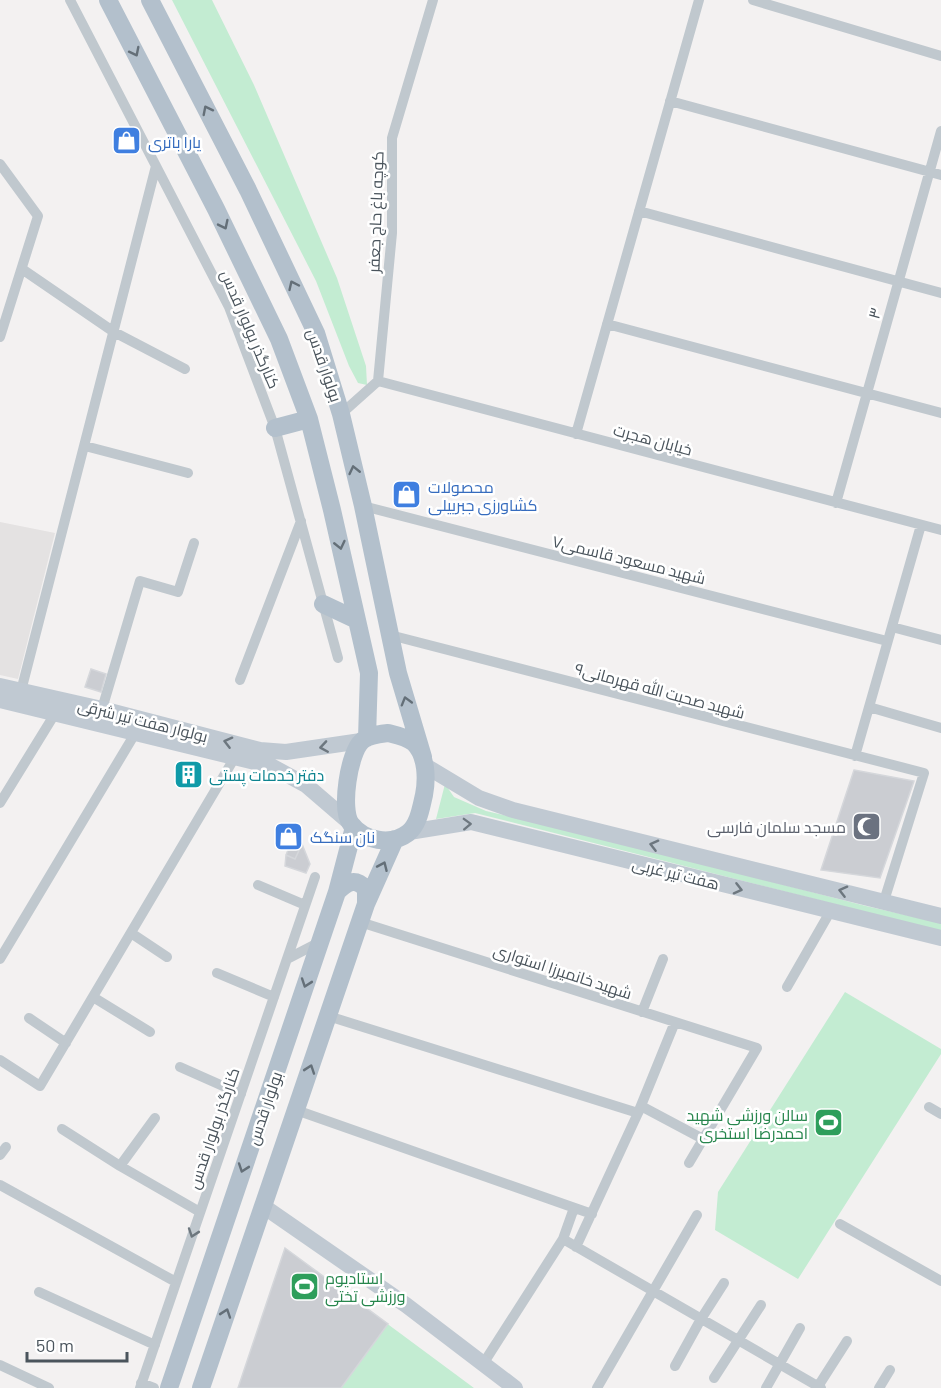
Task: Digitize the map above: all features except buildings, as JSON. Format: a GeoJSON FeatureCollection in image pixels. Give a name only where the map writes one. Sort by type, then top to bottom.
{"type":"FeatureCollection","features":[{"type":"Feature","properties":{"kind":"main road","name":"بولوار قدس"},"geometry":{"type":"LineString","coordinates":[[108,0],[216,209],[279,339],[309,419],[369,673],[364,739]]}},
{"type":"Feature","properties":{"kind":"main road","name":"بولوار قدس"},"geometry":{"type":"LineString","coordinates":[[150,0],[248,190],[316,333],[341,414],[398,673],[423,761]]}},
{"type":"Feature","properties":{"kind":"main road"},"geometry":{"type":"LineString","coordinates":[[275,428],[309,419]]}},
{"type":"Feature","properties":{"kind":"main road"},"geometry":{"type":"LineString","coordinates":[[323,604],[357,620]]}},
{"type":"Feature","properties":{"kind":"main road"},"geometry":{"type":"LineString","coordinates":[[369,673],[375,679],[385,681],[398,673]]}},
{"type":"Feature","properties":{"kind":"main road","name":"بولوار هفت تیر شرقی"},"geometry":{"type":"LineString","coordinates":[[0,686],[102,708],[260,750],[286,753],[364,739]]}},
{"type":"Feature","properties":{"kind":"main road","name":"بولوار هفت تیر شرقی"},"geometry":{"type":"LineString","coordinates":[[0,700],[271,766],[306,785],[351,824]]}},
{"type":"Feature","properties":{"kind":"main road"},"geometry":{"type":"LineString","coordinates":[[388,733],[402,737],[414,743],[423,761],[426,786],[418,817],[402,835],[384,841],[371,838],[351,824],[346,805],[348,781],[352,758],[364,739],[388,733]]}},
{"type":"Feature","properties":{"kind":"main road","name":"هفت تیر غربی"},"geometry":{"type":"LineString","coordinates":[[423,761],[479,798],[513,810],[941,915]]}},
{"type":"Feature","properties":{"kind":"main road","name":"هفت تیر غربی"},"geometry":{"type":"LineString","coordinates":[[402,835],[471,822],[941,938]]}},
{"type":"Feature","properties":{"kind":"main road","name":"بولوار قدس"},"geometry":{"type":"LineString","coordinates":[[169,1388],[337,892],[351,824]]}},
{"type":"Feature","properties":{"kind":"main road","name":"بولوار قدس"},"geometry":{"type":"LineString","coordinates":[[201,1388],[363,913],[402,835]]}},
{"type":"Feature","properties":{"kind":"main road"},"geometry":{"type":"LineString","coordinates":[[337,892],[345,883],[360,882],[366,889],[363,913]]}},
{"type":"Feature","properties":{"kind":"main road"},"geometry":{"type":"LineString","coordinates":[[263,1206],[406,1305],[515,1388]]}},
{"type":"Feature","properties":{"kind":"street","name":"کنارگذر بولوار قدس"},"geometry":{"type":"LineString","coordinates":[[70,0],[229,307],[275,428],[338,658]]}},
{"type":"Feature","properties":{"kind":"street","name":"کوچه باغ حاج جعفر"},"geometry":{"type":"LineString","coordinates":[[378,381],[392,233],[392,138],[433,0]]}},
{"type":"Feature","properties":{"kind":"street"},"geometry":{"type":"LineString","coordinates":[[576,434],[699,0]]}},
{"type":"Feature","properties":{"kind":"street"},"geometry":{"type":"LineString","coordinates":[[753,0],[941,56]]}},
{"type":"Feature","properties":{"kind":"street"},"geometry":{"type":"LineString","coordinates":[[670,101],[941,175]]}},
{"type":"Feature","properties":{"kind":"street","name":"۳"},"geometry":{"type":"LineString","coordinates":[[836,503],[941,131]]}},
{"type":"Feature","properties":{"kind":"street"},"geometry":{"type":"LineString","coordinates":[[0,164],[38,216],[0,337]]}},
{"type":"Feature","properties":{"kind":"street"},"geometry":{"type":"LineString","coordinates":[[21,691],[156,166]]}},
{"type":"Feature","properties":{"kind":"street"},"geometry":{"type":"LineString","coordinates":[[639,211],[941,293]]}},
{"type":"Feature","properties":{"kind":"street"},"geometry":{"type":"LineString","coordinates":[[22,269],[114,332],[185,369]]}},
{"type":"Feature","properties":{"kind":"street"},"geometry":{"type":"LineString","coordinates":[[607,324],[941,413]]}},
{"type":"Feature","properties":{"kind":"street"},"geometry":{"type":"LineString","coordinates":[[341,414],[378,381]]}},
{"type":"Feature","properties":{"kind":"street","name":"خیابان هجرت"},"geometry":{"type":"LineString","coordinates":[[378,381],[941,530]]}},
{"type":"Feature","properties":{"kind":"street"},"geometry":{"type":"LineString","coordinates":[[85,446],[188,473]]}},
{"type":"Feature","properties":{"kind":"street","name":"شهید مسعود قاسمی۷"},"geometry":{"type":"LineString","coordinates":[[363,506],[888,641]]}},
{"type":"Feature","properties":{"kind":"street"},"geometry":{"type":"LineString","coordinates":[[240,680],[300,521]]}},
{"type":"Feature","properties":{"kind":"street"},"geometry":{"type":"LineString","coordinates":[[855,756],[921,525]]}},
{"type":"Feature","properties":{"kind":"street"},"geometry":{"type":"LineString","coordinates":[[102,708],[140,581],[178,592],[194,543]]}},
{"type":"Feature","properties":{"kind":"street"},"geometry":{"type":"LineString","coordinates":[[892,627],[941,640]]}},
{"type":"Feature","properties":{"kind":"street","name":"شهید صحبت الله قهرمانی۹"},"geometry":{"type":"LineString","coordinates":[[390,635],[924,773],[884,902]]}},
{"type":"Feature","properties":{"kind":"street"},"geometry":{"type":"LineString","coordinates":[[869,707],[941,728]]}},
{"type":"Feature","properties":{"kind":"street"},"geometry":{"type":"LineString","coordinates":[[0,803],[56,712]]}},
{"type":"Feature","properties":{"kind":"street"},"geometry":{"type":"LineString","coordinates":[[0,959],[136,732]]}},
{"type":"Feature","properties":{"kind":"street"},"geometry":{"type":"LineString","coordinates":[[0,1060],[39,1086],[235,757]]}},
{"type":"Feature","properties":{"kind":"street","name":"کنارگذر بولوار قدس"},"geometry":{"type":"LineString","coordinates":[[141,1385],[315,877]]}},
{"type":"Feature","properties":{"kind":"street"},"geometry":{"type":"LineString","coordinates":[[258,885],[305,905]]}},
{"type":"Feature","properties":{"kind":"street"},"geometry":{"type":"LineString","coordinates":[[787,987],[830,912]]}},
{"type":"Feature","properties":{"kind":"street","name":"شهید خانمیرزا استواری"},"geometry":{"type":"LineString","coordinates":[[363,913],[642,1012],[757,1048],[703,1139]]}},
{"type":"Feature","properties":{"kind":"street"},"geometry":{"type":"LineString","coordinates":[[131,933],[167,957]]}},
{"type":"Feature","properties":{"kind":"street"},"geometry":{"type":"LineString","coordinates":[[287,959],[320,942]]}},
{"type":"Feature","properties":{"kind":"street"},"geometry":{"type":"LineString","coordinates":[[642,1012],[663,959]]}},
{"type":"Feature","properties":{"kind":"street"},"geometry":{"type":"LineString","coordinates":[[217,973],[274,997]]}},
{"type":"Feature","properties":{"kind":"street"},"geometry":{"type":"LineString","coordinates":[[93,997],[150,1032]]}},
{"type":"Feature","properties":{"kind":"street"},"geometry":{"type":"LineString","coordinates":[[328,1016],[640,1109],[703,1139],[689,1163]]}},
{"type":"Feature","properties":{"kind":"street"},"geometry":{"type":"LineString","coordinates":[[29,1018],[66,1043]]}},
{"type":"Feature","properties":{"kind":"street"},"geometry":{"type":"LineString","coordinates":[[576,1247],[640,1109],[675,1022]]}},
{"type":"Feature","properties":{"kind":"street"},"geometry":{"type":"LineString","coordinates":[[180,1067],[241,1094]]}},
{"type":"Feature","properties":{"kind":"street"},"geometry":{"type":"LineString","coordinates":[[929,1107],[941,1114]]}},
{"type":"Feature","properties":{"kind":"street"},"geometry":{"type":"LineString","coordinates":[[296,1110],[592,1214]]}},
{"type":"Feature","properties":{"kind":"street"},"geometry":{"type":"LineString","coordinates":[[120,1166],[155,1118]]}},
{"type":"Feature","properties":{"kind":"street"},"geometry":{"type":"LineString","coordinates":[[62,1129],[120,1166],[200,1212]]}},
{"type":"Feature","properties":{"kind":"street"},"geometry":{"type":"LineString","coordinates":[[0,1185],[176,1282]]}},
{"type":"Feature","properties":{"kind":"street"},"geometry":{"type":"LineString","coordinates":[[483,1364],[563,1239],[574,1208]]}},
{"type":"Feature","properties":{"kind":"street"},"geometry":{"type":"LineString","coordinates":[[597,1388],[697,1215]]}},
{"type":"Feature","properties":{"kind":"street"},"geometry":{"type":"LineString","coordinates":[[840,1224],[941,1281]]}},
{"type":"Feature","properties":{"kind":"street"},"geometry":{"type":"LineString","coordinates":[[563,1239],[819,1387],[847,1341]]}},
{"type":"Feature","properties":{"kind":"street"},"geometry":{"type":"LineString","coordinates":[[675,1366],[724,1283]]}},
{"type":"Feature","properties":{"kind":"street"},"geometry":{"type":"LineString","coordinates":[[39,1292],[154,1345]]}},
{"type":"Feature","properties":{"kind":"street"},"geometry":{"type":"LineString","coordinates":[[714,1378],[761,1305]]}},
{"type":"Feature","properties":{"kind":"street"},"geometry":{"type":"LineString","coordinates":[[766,1388],[800,1328]]}},
{"type":"Feature","properties":{"kind":"street"},"geometry":{"type":"LineString","coordinates":[[0,1365],[49,1388]]}},
{"type":"Feature","properties":{"kind":"street"},"geometry":{"type":"LineString","coordinates":[[879,1388],[890,1370]]}},
{"type":"Feature","properties":{"kind":"street"},"geometry":{"type":"LineString","coordinates":[[141,1385],[154,1388]]}},
{"type":"Feature","properties":{"kind":"shaded area"},"geometry":{"type":"Polygon","coordinates":[[[0,522],[55,533],[18,679],[0,675],[0,522]]]}},
{"type":"Feature","properties":{"kind":"green space"},"geometry":{"type":"Polygon","coordinates":[[[172,0],[212,0],[254,85],[337,278],[366,366],[367,385],[358,383],[349,366],[316,281],[172,0]]]}},
{"type":"Feature","properties":{"kind":"green space"},"geometry":{"type":"Polygon","coordinates":[[[445,784],[454,797],[486,811],[941,923],[941,931],[475,813],[436,819],[445,784]]]}},
{"type":"Feature","properties":{"kind":"green space","name":"سالن ورزشی شهید احمدرضا استخری"},"geometry":{"type":"Polygon","coordinates":[[[845,992],[941,1049],[941,1054],[798,1279],[715,1230],[718,1192],[845,992]]]}},
{"type":"Feature","properties":{"kind":"green space","name":"استادیوم ورزشی تختی"},"geometry":{"type":"Polygon","coordinates":[[[285,1248],[474,1388],[238,1388],[285,1248]]]}},
{"type":"Feature","properties":{"kind":"place","name":"یارا باتری"},"geometry":{"type":"Point","coordinates":[127,141]}},
{"type":"Feature","properties":{"kind":"place","name":"محصولات کشاورزی جبرییلی"},"geometry":{"type":"Point","coordinates":[407,495]}},
{"type":"Feature","properties":{"kind":"place","name":"دفتر خدمات پستی"},"geometry":{"type":"Point","coordinates":[188,774]}},
{"type":"Feature","properties":{"kind":"place","name":"مسجد سلمان فارسی"},"geometry":{"type":"Point","coordinates":[867,826]}},
{"type":"Feature","properties":{"kind":"place","name":"نان سنگک"},"geometry":{"type":"Point","coordinates":[289,836]}},
{"type":"Feature","properties":{"kind":"place","name":"سالن ورزشی شهید احمدرضا استخری"},"geometry":{"type":"Point","coordinates":[829,1123]}},
{"type":"Feature","properties":{"kind":"place","name":"استادیوم ورزشی تختی"},"geometry":{"type":"Point","coordinates":[304,1286]}}]}
